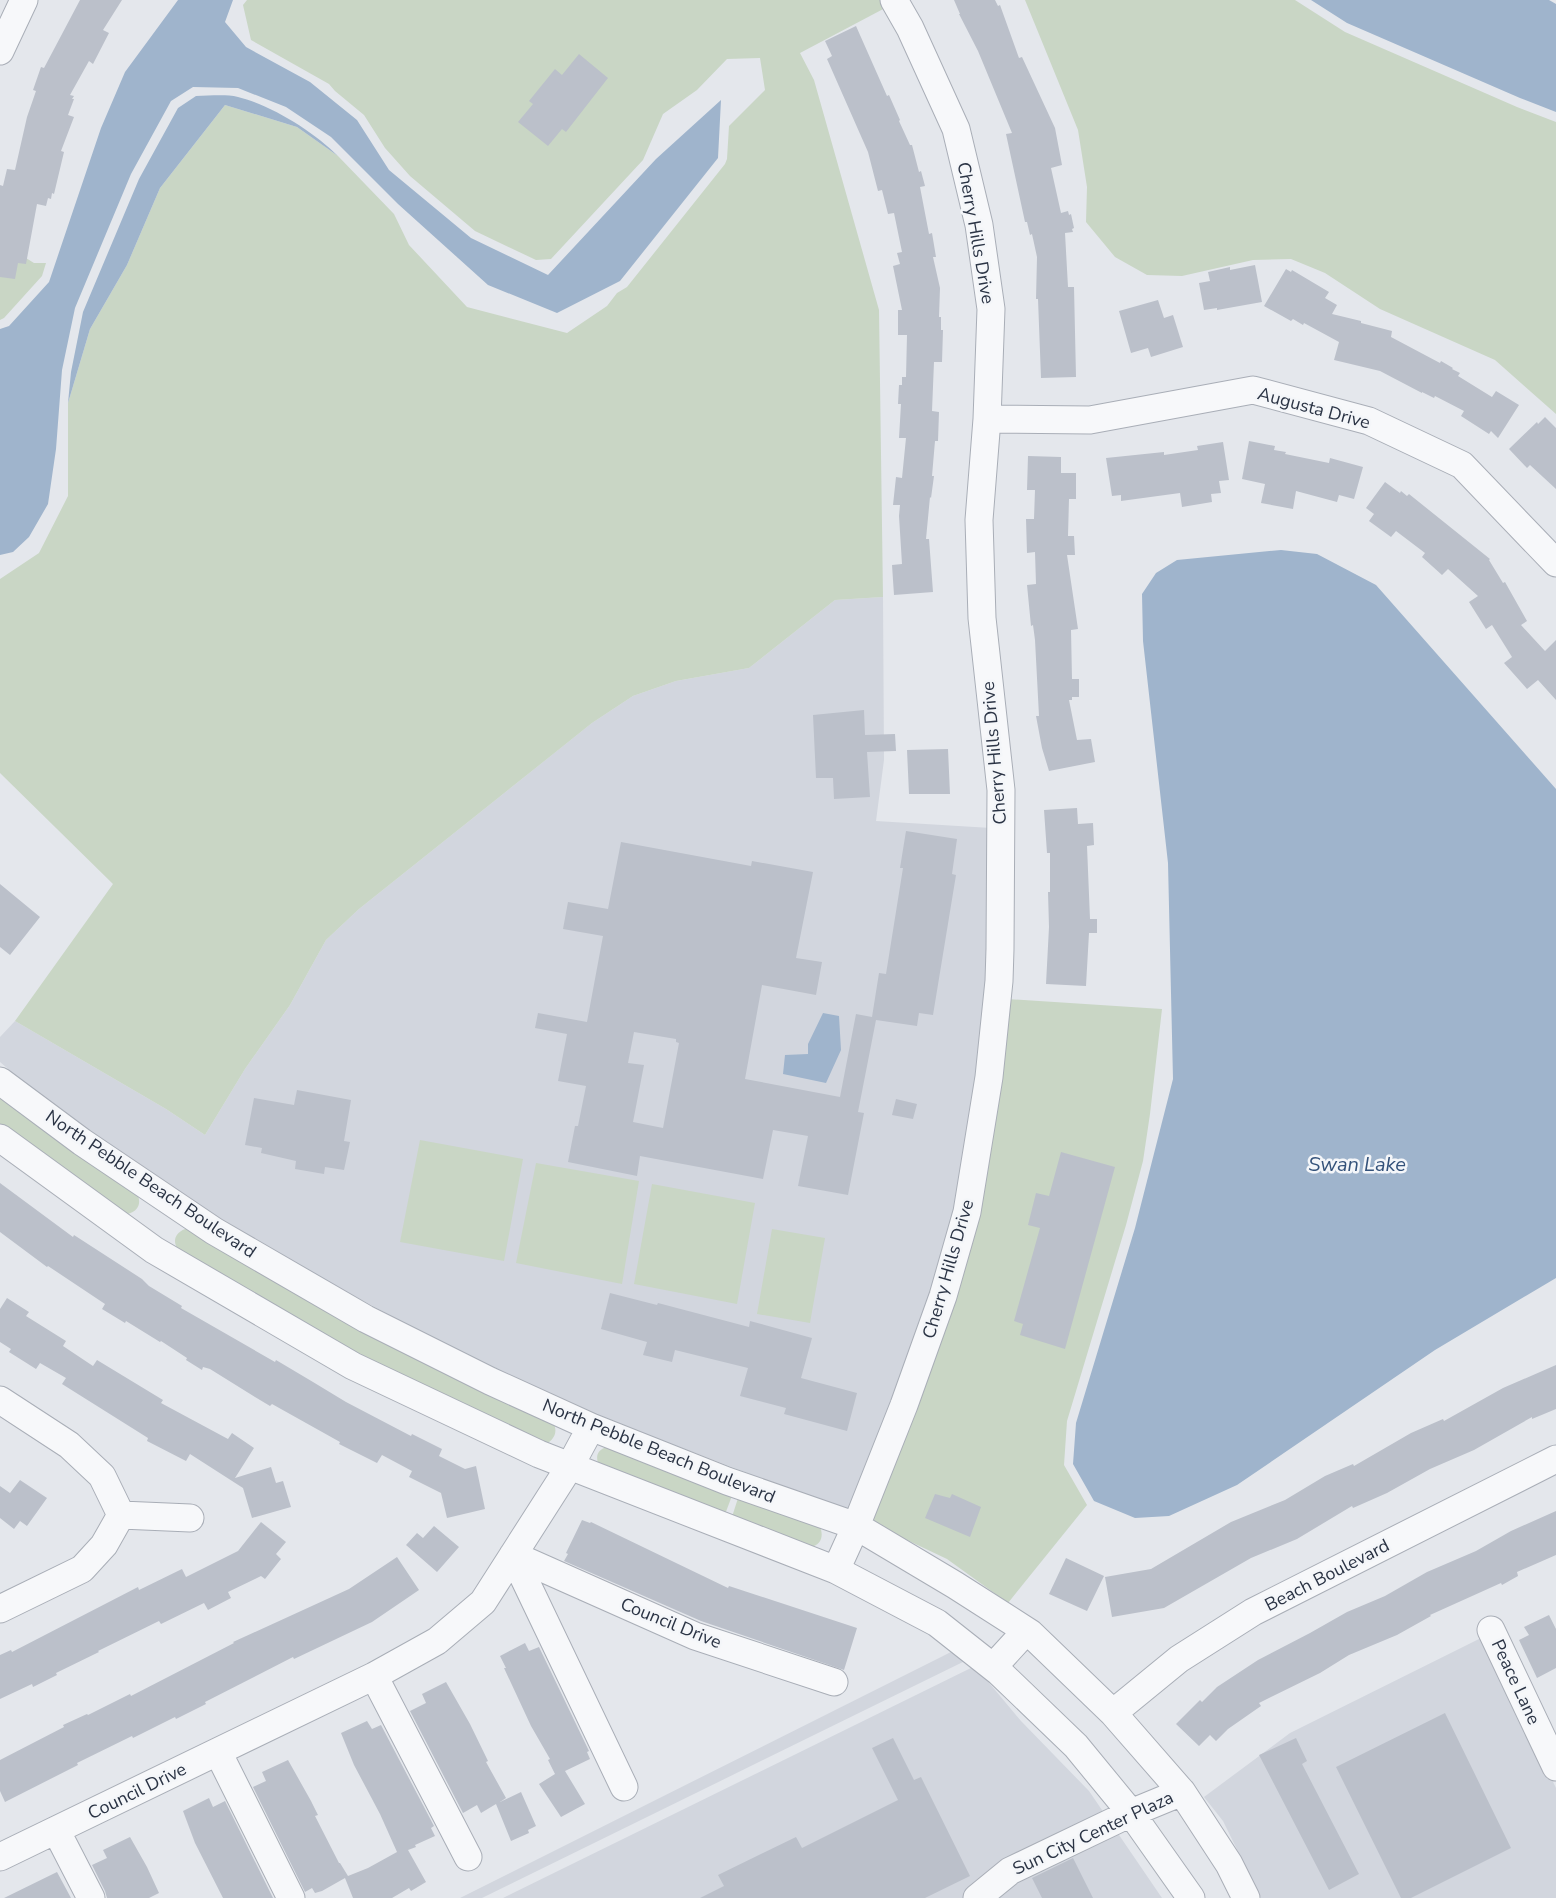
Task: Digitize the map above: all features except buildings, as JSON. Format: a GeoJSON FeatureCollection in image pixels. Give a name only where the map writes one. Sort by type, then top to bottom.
{"type":"FeatureCollection","features":[{"type":"Feature","properties":{"kind":"street"},"geometry":{"type":"LineString","coordinates":[[0,51],[24,0]]}},
{"type":"Feature","properties":{"kind":"street","name":"Cherry Hills Drive"},"geometry":{"type":"LineString","coordinates":[[836,1570],[904,1405],[943,1296],[967,1212],[988,1077],[999,981],[1001,790],[982,618],[979,520],[987,418],[991,309],[979,225],[956,129],[910,28],[894,0]]}},
{"type":"Feature","properties":{"kind":"street","name":"Augusta Drive"},"geometry":{"type":"LineString","coordinates":[[987,418],[1090,420],[1253,390],[1369,421],[1462,465],[1556,563]]}},
{"type":"Feature","properties":{"kind":"street","name":"North Pebble Beach Boulevard"},"geometry":{"type":"LineString","coordinates":[[0,1081],[82,1142],[214,1231],[366,1319],[490,1382],[591,1427],[727,1481],[856,1526],[1026,1630],[1113,1713],[1182,1792],[1229,1864],[1246,1898]]}},
{"type":"Feature","properties":{"kind":"street"},"geometry":{"type":"LineString","coordinates":[[0,1138],[154,1250],[353,1366],[480,1427],[570,1466],[836,1570],[937,1623],[993,1667],[1076,1746],[1131,1813],[1191,1898]]}},
{"type":"Feature","properties":{"kind":"street"},"geometry":{"type":"LineString","coordinates":[[0,1400],[69,1445],[102,1476],[121,1515]]}},
{"type":"Feature","properties":{"kind":"street","name":"Council Drive"},"geometry":{"type":"LineString","coordinates":[[0,1857],[374,1676],[437,1641],[483,1602],[570,1466],[591,1427]]}},
{"type":"Feature","properties":{"kind":"street","name":"Beach Boulevard"},"geometry":{"type":"LineString","coordinates":[[1113,1713],[1179,1659],[1253,1612],[1556,1460]]}},
{"type":"Feature","properties":{"kind":"street"},"geometry":{"type":"LineString","coordinates":[[121,1515],[190,1518]]}},
{"type":"Feature","properties":{"kind":"street"},"geometry":{"type":"LineString","coordinates":[[0,1610],[82,1569],[104,1545],[121,1515]]}},
{"type":"Feature","properties":{"kind":"street"},"geometry":{"type":"LineString","coordinates":[[513,1555],[624,1787]]}},
{"type":"Feature","properties":{"kind":"street","name":"Council Drive"},"geometry":{"type":"LineString","coordinates":[[513,1555],[696,1636],[834,1682]]}},
{"type":"Feature","properties":{"kind":"street"},"geometry":{"type":"LineString","coordinates":[[993,1667],[1026,1630]]}},
{"type":"Feature","properties":{"kind":"street","name":"Peace Lane"},"geometry":{"type":"LineString","coordinates":[[1491,1630],[1556,1767]]}},
{"type":"Feature","properties":{"kind":"street"},"geometry":{"type":"LineString","coordinates":[[374,1676],[468,1857]]}},
{"type":"Feature","properties":{"kind":"street"},"geometry":{"type":"LineString","coordinates":[[218,1752],[291,1898]]}},
{"type":"Feature","properties":{"kind":"street","name":"Sun City Center Plaza"},"geometry":{"type":"LineString","coordinates":[[977,1898],[1010,1871],[1131,1813],[1182,1792]]}},
{"type":"Feature","properties":{"kind":"street"},"geometry":{"type":"LineString","coordinates":[[56,1830],[91,1898]]}},
{"type":"Feature","properties":{"kind":"shaded area"},"geometry":{"type":"Polygon","coordinates":[[[883,597],[884,760],[876,821],[991,828],[989,979],[957,1208],[934,1291],[850,1513],[595,1417],[467,1357],[227,1227],[60,1113],[0,1062],[0,1037],[15,1021],[166,1109],[205,1135],[245,1069],[290,1005],[326,940],[359,909],[592,723],[633,696],[676,681],[749,668],[835,600],[883,597]]]}},
{"type":"Feature","properties":{"kind":"shaded area"},"geometry":{"type":"Polygon","coordinates":[[[1483,1637],[1556,1788],[1556,1898],[1261,1898],[1223,1821],[1204,1797],[1290,1733],[1483,1637]]]}},
{"type":"Feature","properties":{"kind":"shaded area"},"geometry":{"type":"Polygon","coordinates":[[[955,1650],[967,1660],[482,1898],[460,1898],[955,1650]]]}},
{"type":"Feature","properties":{"kind":"shaded area"},"geometry":{"type":"Polygon","coordinates":[[[975,1666],[1021,1721],[1089,1791],[1162,1898],[503,1898],[975,1666]]]}},
{"type":"Feature","properties":{"kind":"green space"},"geometry":{"type":"Polygon","coordinates":[[[247,0],[882,0],[887,7],[800,53],[814,80],[879,310],[883,597],[835,600],[749,668],[676,681],[633,696],[592,723],[359,909],[326,940],[290,1005],[245,1069],[205,1135],[166,1109],[15,1021],[113,884],[0,773],[0,579],[39,553],[68,496],[68,403],[90,329],[127,265],[160,188],[225,105],[297,127],[338,156],[394,214],[409,245],[467,307],[567,333],[607,306],[617,293],[627,287],[725,164],[729,126],[765,90],[760,58],[727,59],[697,90],[663,114],[643,160],[551,259],[536,260],[475,231],[410,176],[385,148],[364,115],[329,84],[251,40],[243,5],[247,0]]]}},
{"type":"Feature","properties":{"kind":"green space"},"geometry":{"type":"Polygon","coordinates":[[[1025,0],[1295,0],[1345,32],[1556,122],[1556,414],[1495,360],[1380,309],[1325,273],[1291,259],[1253,260],[1182,276],[1147,275],[1115,257],[1086,222],[1087,187],[1078,130],[1025,0]]]}},
{"type":"Feature","properties":{"kind":"green space"},"geometry":{"type":"Polygon","coordinates":[[[0,242],[34,263],[46,263],[42,276],[0,320],[0,242]]]}},
{"type":"Feature","properties":{"kind":"green space"},"geometry":{"type":"Polygon","coordinates":[[[1007,999],[1162,1009],[1143,1161],[1067,1421],[1064,1465],[1087,1505],[1008,1603],[947,1559],[869,1522],[888,1473],[1007,999]]]}},
{"type":"Feature","properties":{"kind":"green space"},"geometry":{"type":"Polygon","coordinates":[[[0,1094],[137,1193],[139,1204],[137,1209],[128,1214],[0,1126],[0,1094]]]}},
{"type":"Feature","properties":{"kind":"green space"},"geometry":{"type":"Polygon","coordinates":[[[420,1140],[523,1159],[504,1261],[400,1242],[420,1140]]]}},
{"type":"Feature","properties":{"kind":"green space"},"geometry":{"type":"Polygon","coordinates":[[[536,1163],[639,1181],[622,1284],[516,1263],[536,1163]]]}},
{"type":"Feature","properties":{"kind":"green space"},"geometry":{"type":"Polygon","coordinates":[[[652,1184],[755,1203],[737,1304],[634,1284],[652,1184]]]}},
{"type":"Feature","properties":{"kind":"green space"},"geometry":{"type":"Polygon","coordinates":[[[188,1228],[553,1422],[555,1432],[553,1437],[546,1444],[355,1353],[178,1250],[175,1242],[176,1236],[188,1228]]]}},
{"type":"Feature","properties":{"kind":"green space"},"geometry":{"type":"Polygon","coordinates":[[[772,1229],[825,1238],[810,1323],[757,1314],[772,1229]]]}},
{"type":"Feature","properties":{"kind":"green space"},"geometry":{"type":"Polygon","coordinates":[[[607,1447],[733,1493],[724,1517],[600,1468],[597,1461],[598,1455],[607,1447]]]}},
{"type":"Feature","properties":{"kind":"green space"},"geometry":{"type":"Polygon","coordinates":[[[739,1495],[820,1527],[821,1540],[817,1545],[810,1547],[731,1520],[739,1495]]]}},
{"type":"Feature","properties":{"kind":"water"},"geometry":{"type":"Polygon","coordinates":[[[178,0],[233,0],[225,22],[246,47],[310,82],[357,120],[389,170],[471,238],[548,275],[656,159],[721,100],[718,158],[620,281],[557,313],[488,285],[398,204],[331,137],[286,107],[238,88],[193,87],[171,101],[131,174],[75,308],[62,370],[56,449],[48,504],[29,537],[13,552],[0,555],[0,329],[9,326],[49,282],[101,128],[125,72],[178,0]]]}},
{"type":"Feature","properties":{"kind":"water"},"geometry":{"type":"Polygon","coordinates":[[[1311,0],[1549,0],[1556,4],[1556,112],[1347,23],[1311,0]]]}},
{"type":"Feature","properties":{"kind":"water"},"geometry":{"type":"Polygon","coordinates":[[[196,96],[233,96],[264,106],[305,129],[338,156],[297,127],[225,105],[160,188],[127,265],[90,329],[68,403],[71,372],[83,312],[139,179],[178,108],[196,96]]]}},
{"type":"Feature","properties":{"kind":"water","name":"Swan Lake"},"geometry":{"type":"Polygon","coordinates":[[[1281,550],[1317,554],[1376,585],[1556,789],[1556,1278],[1435,1350],[1237,1485],[1169,1516],[1135,1518],[1094,1501],[1073,1464],[1076,1423],[1135,1228],[1173,1079],[1168,863],[1143,641],[1142,594],[1156,573],[1177,560],[1281,550]]]}},
{"type":"Feature","properties":{"kind":"water"},"geometry":{"type":"Polygon","coordinates":[[[823,1013],[839,1016],[841,1050],[826,1083],[783,1074],[785,1055],[808,1054],[808,1044],[823,1013]]]}}]}
